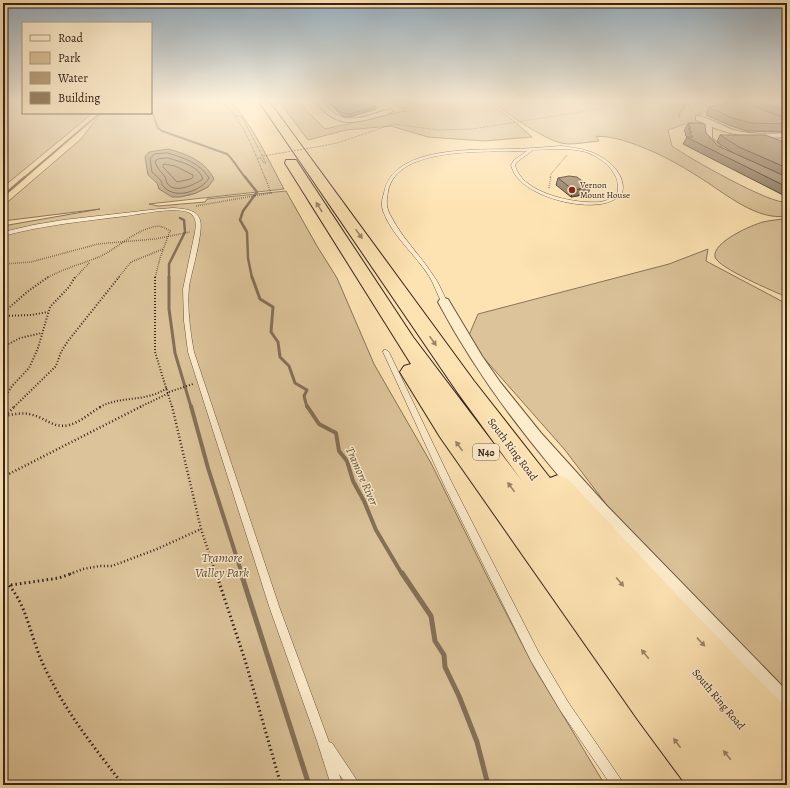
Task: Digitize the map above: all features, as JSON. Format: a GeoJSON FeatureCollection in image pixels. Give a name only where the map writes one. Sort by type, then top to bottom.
{"type":"FeatureCollection","features":[{"type":"Feature","properties":{"kind":"highway","name":"N40"},"geometry":{"type":"LineString","coordinates":[[274,137],[406,342],[532,516],[752,785]]}},
{"type":"Feature","properties":{"kind":"highway","name":"South Ring Road"},"geometry":{"type":"LineString","coordinates":[[289,137],[466,387],[556,506],[787,779]]}},
{"type":"Feature","properties":{"kind":"highway"},"geometry":{"type":"LineString","coordinates":[[335,233],[352,274],[387,334],[448,430],[650,708],[709,785]]}},
{"type":"Feature","properties":{"kind":"highway"},"geometry":{"type":"LineString","coordinates":[[466,387],[666,606],[787,734]]}},
{"type":"Feature","properties":{"kind":"highway"},"geometry":{"type":"LineString","coordinates":[[532,516],[650,708]]}},
{"type":"Feature","properties":{"kind":"street"},"geometry":{"type":"LineString","coordinates":[[708,137],[708,139],[723,151]]}},
{"type":"Feature","properties":{"kind":"street"},"geometry":{"type":"LineString","coordinates":[[767,137],[780,144]]}},
{"type":"Feature","properties":{"kind":"street"},"geometry":{"type":"LineString","coordinates":[[444,302],[455,324],[487,376],[548,453],[638,553],[787,707]]}},
{"type":"Feature","properties":{"kind":"lane"},"geometry":{"type":"LineString","coordinates":[[444,302],[432,277],[398,232],[384,205],[389,183],[402,168],[425,156],[442,154],[531,150],[574,149],[594,154],[616,173],[620,180],[621,188],[619,194],[612,200],[599,203],[573,202],[552,196],[524,183],[517,177],[513,166],[515,161],[531,150]]}},
{"type":"Feature","properties":{"kind":"lane"},"geometry":{"type":"LineString","coordinates":[[3,234],[29,227],[54,223],[165,210],[187,211],[194,215],[199,222],[186,289],[187,322],[191,352],[275,610],[323,740],[337,785]]}},
{"type":"Feature","properties":{"kind":"lane"},"geometry":{"type":"LineString","coordinates":[[386,352],[452,491],[534,657],[564,706],[618,785]]}},
{"type":"Feature","properties":{"kind":"lane"},"geometry":{"type":"LineString","coordinates":[[323,740],[354,785]]}},
{"type":"Feature","properties":{"kind":"path"},"geometry":{"type":"LineString","coordinates":[[187,211],[199,205],[271,193],[251,137]]}},
{"type":"Feature","properties":{"kind":"path"},"geometry":{"type":"LineString","coordinates":[[253,137],[266,163],[264,163],[261,158],[258,158]]}},
{"type":"Feature","properties":{"kind":"path"},"geometry":{"type":"LineString","coordinates":[[263,156],[337,143],[355,137]]}},
{"type":"Feature","properties":{"kind":"path"},"geometry":{"type":"LineString","coordinates":[[552,196],[549,186],[551,174],[563,158],[574,149]]}},
{"type":"Feature","properties":{"kind":"path"},"geometry":{"type":"LineString","coordinates":[[3,315],[27,293],[54,274],[92,260],[142,230],[157,225],[168,228],[170,231],[163,249],[155,279],[155,352],[169,393],[201,529],[246,660],[281,785]]}},
{"type":"Feature","properties":{"kind":"path"},"geometry":{"type":"LineString","coordinates":[[3,264],[30,262],[98,244],[155,239],[189,232]]}},
{"type":"Feature","properties":{"kind":"path"},"geometry":{"type":"LineString","coordinates":[[4,417],[56,366],[61,352],[68,341],[131,262],[134,259],[163,249]]}},
{"type":"Feature","properties":{"kind":"path"},"geometry":{"type":"LineString","coordinates":[[3,400],[12,386],[29,368],[38,348],[48,312],[57,299],[69,287],[78,273],[92,260]]}},
{"type":"Feature","properties":{"kind":"path"},"geometry":{"type":"LineString","coordinates":[[3,315],[32,315],[48,312]]}},
{"type":"Feature","properties":{"kind":"path"},"geometry":{"type":"LineString","coordinates":[[3,347],[20,338],[42,333]]}},
{"type":"Feature","properties":{"kind":"path"},"geometry":{"type":"LineString","coordinates":[[3,477],[169,393],[191,385]]}},
{"type":"Feature","properties":{"kind":"path"},"geometry":{"type":"LineString","coordinates":[[4,417],[19,413],[29,414],[40,417],[50,424],[68,426],[79,421],[99,407],[111,402],[154,397],[167,388]]}},
{"type":"Feature","properties":{"kind":"path"},"geometry":{"type":"LineString","coordinates":[[10,585],[59,578],[83,569],[100,566],[112,566],[157,549],[201,529]]}},
{"type":"Feature","properties":{"kind":"path"},"geometry":{"type":"LineString","coordinates":[[3,579],[10,585],[22,603],[28,618],[38,654],[52,682],[92,743],[123,785]]}},
{"type":"Feature","properties":{"kind":"green space"},"geometry":{"type":"Polygon","coordinates":[[[3,137],[64,137],[3,187],[3,137]]]}},
{"type":"Feature","properties":{"kind":"green space","name":"Tramore Valley Park"},"geometry":{"type":"Polygon","coordinates":[[[83,137],[256,137],[284,189],[149,204],[158,206],[205,202],[207,199],[286,191],[337,278],[374,364],[431,463],[535,669],[605,785],[3,785],[3,226],[100,209],[3,221],[3,206],[83,137]],[[158,183],[159,189],[173,194],[184,196],[194,194],[208,187],[158,183]]]}},
{"type":"Feature","properties":{"kind":"green space"},"geometry":{"type":"Polygon","coordinates":[[[306,137],[320,137],[308,140],[306,137]]]}},
{"type":"Feature","properties":{"kind":"green space"},"geometry":{"type":"Polygon","coordinates":[[[427,137],[532,137],[484,141],[427,137]]]}},
{"type":"Feature","properties":{"kind":"green space"},"geometry":{"type":"Polygon","coordinates":[[[546,137],[596,137],[599,141],[568,144],[546,137]]]}},
{"type":"Feature","properties":{"kind":"green space"},"geometry":{"type":"Polygon","coordinates":[[[604,137],[670,137],[672,146],[711,170],[748,189],[779,201],[787,202],[787,216],[764,214],[753,210],[732,199],[677,164],[654,152],[615,138],[604,137]]]}},
{"type":"Feature","properties":{"kind":"green space"},"geometry":{"type":"Polygon","coordinates":[[[787,218],[787,297],[736,273],[718,262],[715,257],[716,251],[720,246],[734,235],[763,222],[787,218]]]}},
{"type":"Feature","properties":{"kind":"green space"},"geometry":{"type":"Polygon","coordinates":[[[708,249],[706,261],[787,304],[787,692],[634,541],[565,450],[482,356],[469,335],[478,314],[669,264],[708,249]]]}},
{"type":"Feature","properties":{"kind":"water"},"geometry":{"type":"Polygon","coordinates":[[[168,149],[189,156],[206,167],[214,179],[208,187],[196,193],[180,197],[172,197],[159,189],[157,183],[148,175],[145,157],[149,152],[168,149]]]}},
{"type":"Feature","properties":{"kind":"building"},"geometry":{"type":"Polygon","coordinates":[[[686,137],[709,137],[718,146],[787,177],[787,187],[686,137]]]}},
{"type":"Feature","properties":{"kind":"building"},"geometry":{"type":"Polygon","coordinates":[[[723,137],[770,137],[787,143],[787,168],[739,147],[723,137]]]}},
{"type":"Feature","properties":{"kind":"building"},"geometry":{"type":"Polygon","coordinates":[[[569,176],[577,177],[590,187],[573,190],[558,178],[569,176]]]}},
{"type":"Feature","properties":{"kind":"waterway"},"geometry":{"type":"LineString","coordinates":[[24,178],[72,137]]}},
{"type":"Feature","properties":{"kind":"waterway","name":"Tramore River"},"geometry":{"type":"LineString","coordinates":[[178,137],[227,154],[246,178]]}},
{"type":"Feature","properties":{"kind":"waterway"},"geometry":{"type":"LineString","coordinates":[[3,196],[25,177]]}},
{"type":"Feature","properties":{"kind":"waterway","name":"Tramore River"},"geometry":{"type":"LineString","coordinates":[[245,177],[257,192],[243,211],[240,220],[247,232],[248,258],[252,278]]}},
{"type":"Feature","properties":{"kind":"waterway"},"geometry":{"type":"LineString","coordinates":[[180,218],[184,220],[185,232],[169,264],[169,309],[175,353],[191,407]]}},
{"type":"Feature","properties":{"kind":"waterway","name":"Tramore River"},"geometry":{"type":"LineString","coordinates":[[252,277],[260,299],[273,307],[271,332],[278,342],[280,357],[289,366],[295,383],[307,390],[304,396],[307,407]]}},
{"type":"Feature","properties":{"kind":"waterway"},"geometry":{"type":"LineString","coordinates":[[191,406],[208,468],[242,574]]}},
{"type":"Feature","properties":{"kind":"waterway","name":"Tramore River"},"geometry":{"type":"LineString","coordinates":[[307,406],[319,424],[336,433],[339,451],[347,461],[353,481],[364,501],[376,530],[402,574]]}},
{"type":"Feature","properties":{"kind":"waterway"},"geometry":{"type":"LineString","coordinates":[[241,573],[309,785]]}},
{"type":"Feature","properties":{"kind":"waterway","name":"Tramore River"},"geometry":{"type":"LineString","coordinates":[[402,573],[431,616],[435,641],[444,655],[445,667],[459,696],[477,742],[488,785]]}},
{"type":"Feature","properties":{"kind":"place","name":"Vernon Mount House"},"geometry":{"type":"Point","coordinates":[572,190]}}]}
